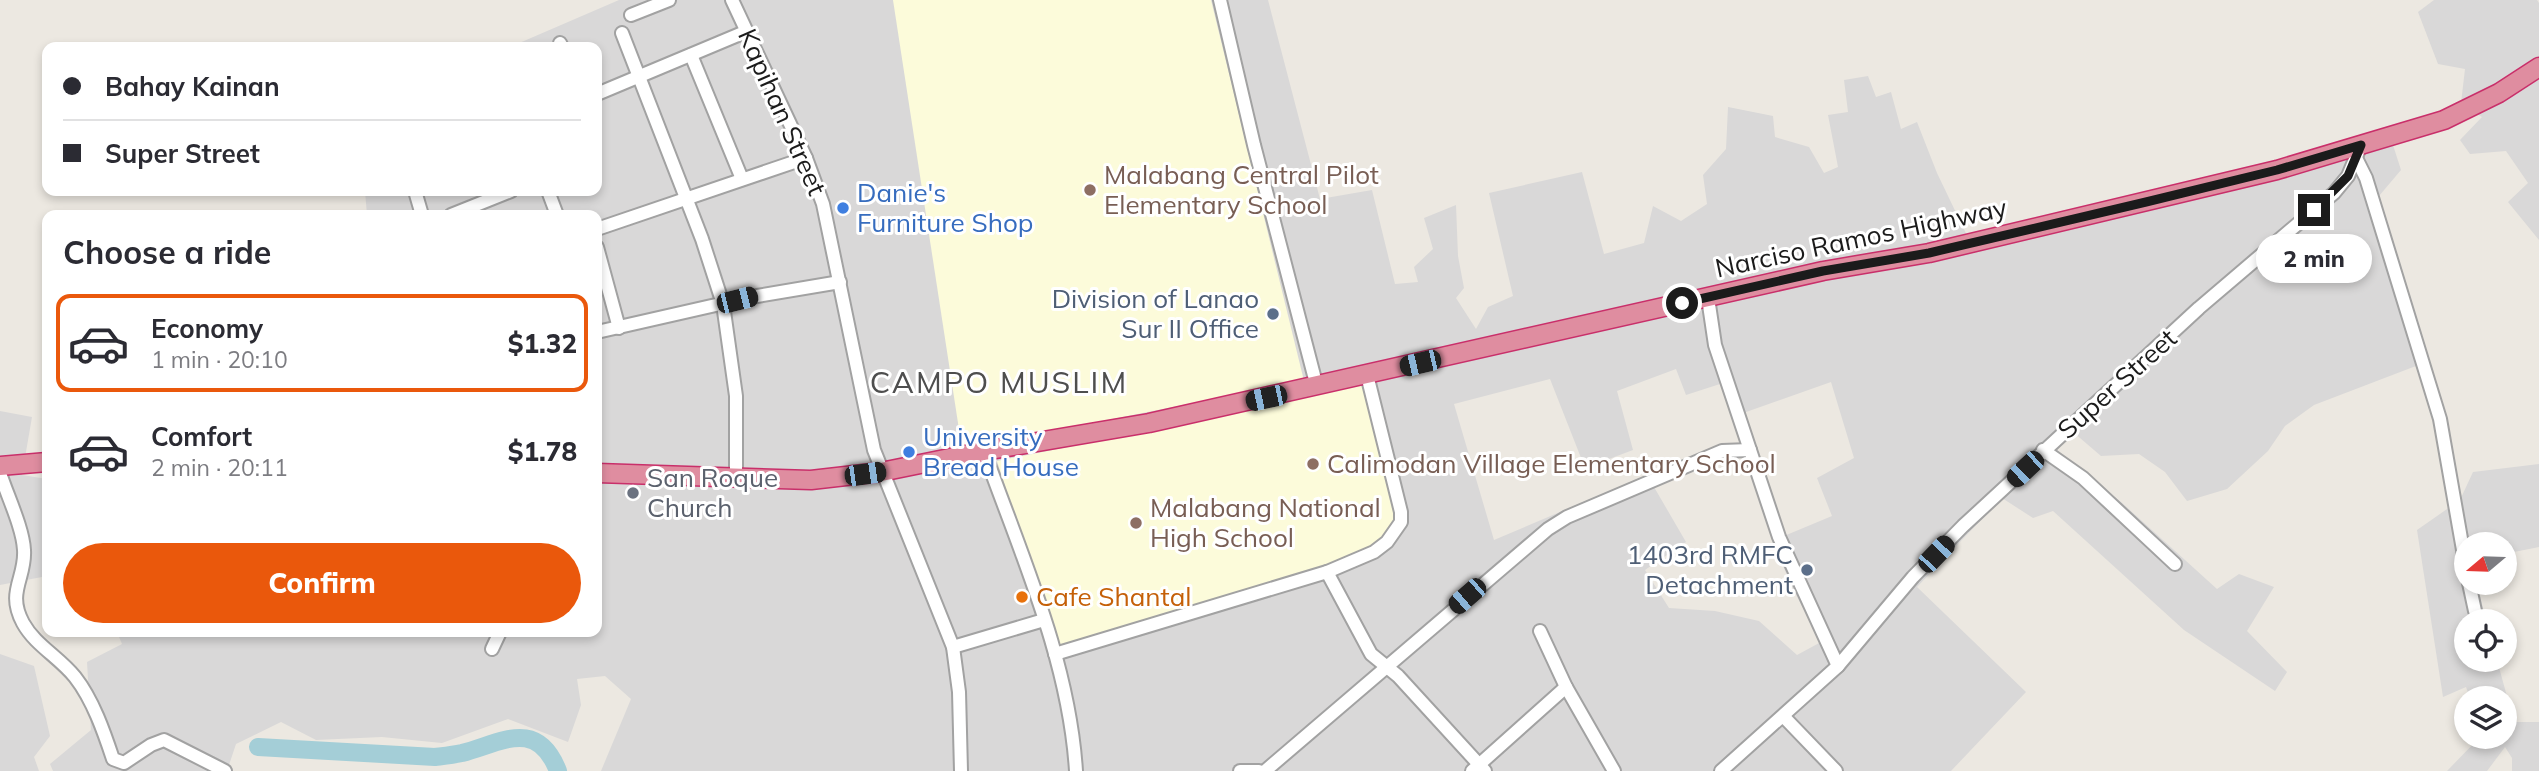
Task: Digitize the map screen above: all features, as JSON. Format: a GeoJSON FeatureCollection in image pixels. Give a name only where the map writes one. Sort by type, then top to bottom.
{"type":"FeatureCollection","features":[{"type":"Feature","properties":{"kind":"highway","name":"Narciso Ramos Highway"},"geometry":{"type":"LineString","coordinates":[[602,473],[821,480],[881,472],[984,451],[1149,423],[1823,271],[1929,253],[2359,151],[2474,107],[2539,67]]}},
{"type":"Feature","properties":{"kind":"highway"},"geometry":{"type":"LineString","coordinates":[[0,466],[42,462]]}},
{"type":"Feature","properties":{"kind":"street"},"geometry":{"type":"LineString","coordinates":[[631,15],[669,0]]}},
{"type":"Feature","properties":{"kind":"street","name":"Kapihan Street"},"geometry":{"type":"LineString","coordinates":[[732,0],[806,158],[827,217],[869,433],[881,472],[953,648],[959,692],[961,771]]}},
{"type":"Feature","properties":{"kind":"street"},"geometry":{"type":"LineString","coordinates":[[1220,0],[1260,171],[1317,387]]}},
{"type":"Feature","properties":{"kind":"street"},"geometry":{"type":"LineString","coordinates":[[602,92],[745,32]]}},
{"type":"Feature","properties":{"kind":"street"},"geometry":{"type":"LineString","coordinates":[[622,33],[706,252],[723,304],[736,396],[736,479]]}},
{"type":"Feature","properties":{"kind":"street"},"geometry":{"type":"LineString","coordinates":[[691,55],[742,179]]}},
{"type":"Feature","properties":{"kind":"street"},"geometry":{"type":"LineString","coordinates":[[2359,151],[2440,419],[2460,532]]}},
{"type":"Feature","properties":{"kind":"street","name":"Super Street"},"geometry":{"type":"LineString","coordinates":[[1721,771],[1838,666],[1922,568],[2043,450],[2199,308],[2334,193],[2348,176],[2359,151]]}},
{"type":"Feature","properties":{"kind":"street"},"geometry":{"type":"LineString","coordinates":[[602,227],[806,158]]}},
{"type":"Feature","properties":{"kind":"street"},"geometry":{"type":"LineString","coordinates":[[460,210],[486,196]]}},
{"type":"Feature","properties":{"kind":"street"},"geometry":{"type":"LineString","coordinates":[[602,265],[619,328]]}},
{"type":"Feature","properties":{"kind":"street"},"geometry":{"type":"LineString","coordinates":[[602,331],[840,282]]}},
{"type":"Feature","properties":{"kind":"street"},"geometry":{"type":"LineString","coordinates":[[1709,298],[1715,345],[1785,553],[1838,666]]}},
{"type":"Feature","properties":{"kind":"street"},"geometry":{"type":"LineString","coordinates":[[1055,654],[1327,572],[1374,552],[1396,533],[1401,522],[1367,375]]}},
{"type":"Feature","properties":{"kind":"street"},"geometry":{"type":"LineString","coordinates":[[1265,771],[1512,558],[1567,517],[1722,451],[1750,450]]}},
{"type":"Feature","properties":{"kind":"street"},"geometry":{"type":"LineString","coordinates":[[2043,450],[2083,478],[2175,564]]}},
{"type":"Feature","properties":{"kind":"street"},"geometry":{"type":"LineString","coordinates":[[984,451],[1055,654],[1073,729],[1076,771]]}},
{"type":"Feature","properties":{"kind":"street"},"geometry":{"type":"LineString","coordinates":[[0,473],[25,551],[15,600],[23,624],[80,685],[103,729],[113,760],[124,763],[151,745],[164,740],[225,771]]}},
{"type":"Feature","properties":{"kind":"street"},"geometry":{"type":"LineString","coordinates":[[1327,572],[1363,644],[1386,665],[1479,769],[1566,687]]}},
{"type":"Feature","properties":{"kind":"street"},"geometry":{"type":"LineString","coordinates":[[953,648],[1044,620]]}},
{"type":"Feature","properties":{"kind":"street"},"geometry":{"type":"LineString","coordinates":[[1540,631],[1566,687],[1615,771]]}},
{"type":"Feature","properties":{"kind":"street"},"geometry":{"type":"LineString","coordinates":[[492,649],[498,637]]}},
{"type":"Feature","properties":{"kind":"street"},"geometry":{"type":"LineString","coordinates":[[1784,717],[1836,771]]}},
{"type":"Feature","properties":{"kind":"street"},"geometry":{"type":"LineString","coordinates":[[1240,771],[1259,771]]}},
{"type":"Feature","properties":{"kind":"shaded area"},"geometry":{"type":"Polygon","coordinates":[[[619,0],[1268,0],[1320,199],[1372,190],[1395,284],[1418,282],[1414,267],[1433,249],[1424,218],[1456,205],[1458,256],[1464,288],[1456,298],[1476,329],[1488,307],[1513,296],[1489,193],[1582,172],[1604,254],[1644,243],[1653,206],[1681,221],[1707,204],[1703,175],[1726,149],[1728,107],[1773,116],[1775,137],[1809,147],[1824,173],[1838,167],[1828,115],[1848,112],[1844,80],[1868,76],[1876,97],[1891,92],[1901,129],[1917,122],[1937,173],[1973,248],[2309,170],[2393,145],[2401,170],[2379,196],[2429,361],[2314,405],[2285,426],[2268,451],[2227,489],[2187,501],[2165,472],[2139,454],[2101,456],[2073,432],[2056,448],[2064,457],[2121,502],[2217,589],[2239,574],[2274,587],[2247,631],[2287,672],[2275,691],[2184,630],[2053,511],[2033,518],[2002,498],[1917,587],[2026,692],[1951,771],[601,771],[631,699],[605,676],[577,679],[581,705],[568,742],[508,719],[442,743],[382,737],[316,740],[281,722],[236,744],[227,771],[53,771],[50,764],[91,730],[87,662],[122,644],[119,637],[602,637],[602,210],[367,210],[365,196],[602,196],[602,42],[522,42],[619,0]],[[1676,369],[1617,391],[1633,450],[1585,468],[1550,379],[1454,404],[1494,540],[1647,475],[1686,542],[1645,570],[1669,608],[1715,611],[1759,621],[1797,655],[1821,642],[1772,541],[1832,516],[1817,478],[1854,458],[1831,382],[1732,417],[1720,384],[1686,395],[1676,369]]]}},
{"type":"Feature","properties":{"kind":"shaded area","name":"Malabang Central Pilot Elementary School"},"geometry":{"type":"Polygon","coordinates":[[[893,0],[1211,0],[1304,381],[962,449],[893,0]]]}},
{"type":"Feature","properties":{"kind":"shaded area"},"geometry":{"type":"Polygon","coordinates":[[[2434,0],[2537,0],[2539,3],[2539,240],[2508,202],[2528,183],[2506,151],[2470,154],[2460,140],[2482,117],[2461,103],[2465,69],[2438,64],[2418,12],[2434,0]]]}},
{"type":"Feature","properties":{"kind":"shaded area","name":"Malabang National High School"},"geometry":{"type":"Polygon","coordinates":[[[1366,383],[1398,523],[1385,541],[1348,560],[1057,648],[997,461],[1229,415],[1366,383]]]}},
{"type":"Feature","properties":{"kind":"shaded area"},"geometry":{"type":"Polygon","coordinates":[[[0,411],[32,417],[22,475],[42,478],[42,577],[0,585],[0,411]]]}},
{"type":"Feature","properties":{"kind":"shaded area"},"geometry":{"type":"Polygon","coordinates":[[[2539,464],[2539,547],[2517,551],[2517,532],[2454,532],[2454,595],[2480,595],[2483,609],[2454,609],[2454,672],[2500,672],[2504,686],[2454,686],[2454,692],[2443,697],[2417,530],[2460,500],[2473,472],[2539,464]]]}},
{"type":"Feature","properties":{"kind":"shaded area"},"geometry":{"type":"Polygon","coordinates":[[[0,654],[34,666],[50,736],[34,757],[39,771],[0,771],[0,654]]]}},
{"type":"Feature","properties":{"kind":"shaded area"},"geometry":{"type":"Polygon","coordinates":[[[2517,722],[2539,722],[2539,771],[2512,771],[2512,758],[2506,749],[2517,749],[2517,722]]]}},
{"type":"Feature","properties":{"kind":"shaded area"},"geometry":{"type":"Polygon","coordinates":[[[2468,749],[2504,749],[2487,771],[2447,771],[2468,749]]]}},
{"type":"Feature","properties":{"kind":"waterway"},"geometry":{"type":"LineString","coordinates":[[258,747],[435,757],[462,753],[517,738],[540,744],[558,771]]}},
{"type":"Feature","properties":{"kind":"place","name":"Malabang Central Pilot Elementary School"},"geometry":{"type":"Point","coordinates":[1090,190]}},
{"type":"Feature","properties":{"kind":"place","name":"Danie's Furniture Shop"},"geometry":{"type":"Point","coordinates":[843,208]}},
{"type":"Feature","properties":{"kind":"place","name":"Division of Lanao Sur II Office"},"geometry":{"type":"Point","coordinates":[1273,314]}},
{"type":"Feature","properties":{"kind":"place","name":"University Bread House"},"geometry":{"type":"Point","coordinates":[909,452]}},
{"type":"Feature","properties":{"kind":"place","name":"Calimodan Village Elementary School"},"geometry":{"type":"Point","coordinates":[1313,464]}},
{"type":"Feature","properties":{"kind":"place","name":"San Roque Church"},"geometry":{"type":"Point","coordinates":[633,493]}},
{"type":"Feature","properties":{"kind":"place","name":"Malabang National High School"},"geometry":{"type":"Point","coordinates":[1136,523]}},
{"type":"Feature","properties":{"kind":"place","name":"1403rd RMFC Detachment"},"geometry":{"type":"Point","coordinates":[1807,570]}},
{"type":"Feature","properties":{"kind":"place","name":"Cafe Shantal"},"geometry":{"type":"Point","coordinates":[1022,597]}},
{"type":"Feature","properties":{"kind":"district","name":"CAMPO MUSLIM"},"geometry":{"type":"Point","coordinates":[999,383]}},
{"type":"Feature","properties":{"kind":"route"},"geometry":{"type":"LineString","coordinates":[[1682,303],[1823,271],[1929,253],[2277,170],[2361,145],[2343,184],[2314,210]]}}]}
